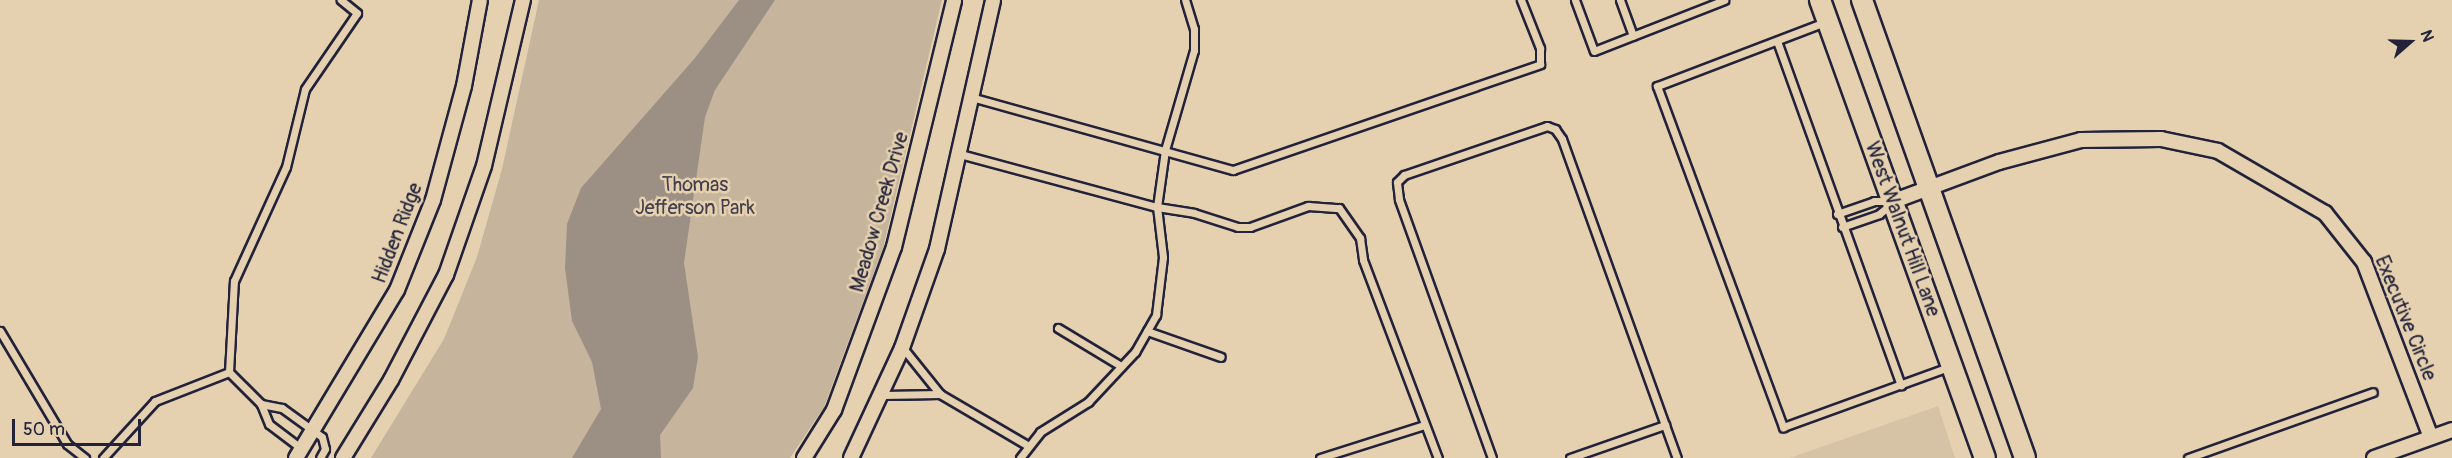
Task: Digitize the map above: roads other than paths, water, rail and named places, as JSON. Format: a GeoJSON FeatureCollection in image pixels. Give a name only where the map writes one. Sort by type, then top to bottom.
{"type":"FeatureCollection","features":[{"type":"Feature","properties":{"kind":"main road","name":"West Walnut Hill Lane"},"geometry":{"type":"LineString","coordinates":[[1820,0],[1985,458]]}},
{"type":"Feature","properties":{"kind":"main road","name":"West Walnut Hill Lane"},"geometry":{"type":"LineString","coordinates":[[1862,0],[2025,458]]}},
{"type":"Feature","properties":{"kind":"street","name":"Hidden Ridge"},"geometry":{"type":"LineString","coordinates":[[299,453],[397,290],[433,200],[464,86],[480,0]]}},
{"type":"Feature","properties":{"kind":"street"},"geometry":{"type":"LineString","coordinates":[[343,458],[391,380],[446,275],[484,166],[523,0]]}},
{"type":"Feature","properties":{"kind":"street","name":"Meadow Creek Drive"},"geometry":{"type":"LineString","coordinates":[[804,458],[834,410],[894,247],[954,0]]}},
{"type":"Feature","properties":{"kind":"street"},"geometry":{"type":"LineString","coordinates":[[851,458],[883,395],[937,249],[993,0]]}},
{"type":"Feature","properties":{"kind":"street","name":"Executive Circle"},"geometry":{"type":"LineString","coordinates":[[1894,201],[1999,162],[2081,140],[2161,140],[2218,151],[2325,213],[2364,262],[2432,437]]}},
{"type":"Feature","properties":{"kind":"street"},"geometry":{"type":"LineString","coordinates":[[2374,458],[2452,430]]}},
{"type":"Feature","properties":{"kind":"lane"},"geometry":{"type":"LineString","coordinates":[[299,453],[269,424],[261,404],[229,372],[234,281],[286,167],[304,89],[357,13],[341,0]]}},
{"type":"Feature","properties":{"kind":"lane"},"geometry":{"type":"LineString","coordinates":[[1020,458],[1027,445],[1065,414],[1088,402],[1121,366],[1156,315],[1161,291],[1163,257],[1156,207],[1165,150],[1194,50],[1194,29],[1185,0]]}},
{"type":"Feature","properties":{"kind":"lane"},"geometry":{"type":"LineString","coordinates":[[971,97],[1233,170],[1540,64],[1540,48],[1521,0]]}},
{"type":"Feature","properties":{"kind":"lane"},"geometry":{"type":"LineString","coordinates":[[1575,0],[1594,51],[1724,0]]}},
{"type":"Feature","properties":{"kind":"lane"},"geometry":{"type":"LineString","coordinates":[[1620,0],[1633,36]]}},
{"type":"Feature","properties":{"kind":"lane"},"geometry":{"type":"LineString","coordinates":[[1828,21],[1657,86],[1783,428],[1953,366]]}},
{"type":"Feature","properties":{"kind":"lane"},"geometry":{"type":"LineString","coordinates":[[1777,41],[1837,214],[1901,385]]}},
{"type":"Feature","properties":{"kind":"lane"},"geometry":{"type":"LineString","coordinates":[[1492,458],[1399,199],[1397,182],[1404,174],[1536,128],[1555,129],[1562,139],[1677,458]]}},
{"type":"Feature","properties":{"kind":"lane"},"geometry":{"type":"LineString","coordinates":[[960,154],[1156,207],[1194,213],[1238,227],[1251,227],[1308,206],[1339,208],[1360,238],[1363,260],[1437,458]]}},
{"type":"Feature","properties":{"kind":"lane"},"geometry":{"type":"LineString","coordinates":[[1837,214],[1874,201],[1894,201]]}},
{"type":"Feature","properties":{"kind":"lane"},"geometry":{"type":"LineString","coordinates":[[1842,227],[1879,214],[1894,201]]}},
{"type":"Feature","properties":{"kind":"lane"},"geometry":{"type":"LineString","coordinates":[[1059,328],[1121,366]]}},
{"type":"Feature","properties":{"kind":"lane"},"geometry":{"type":"LineString","coordinates":[[0,331],[67,444],[85,458]]}},
{"type":"Feature","properties":{"kind":"lane"},"geometry":{"type":"LineString","coordinates":[[1147,331],[1221,357]]}},
{"type":"Feature","properties":{"kind":"lane"},"geometry":{"type":"LineString","coordinates":[[902,348],[940,394],[1027,445]]}},
{"type":"Feature","properties":{"kind":"lane"},"geometry":{"type":"LineString","coordinates":[[103,458],[155,401],[229,372]]}},
{"type":"Feature","properties":{"kind":"lane"},"geometry":{"type":"LineString","coordinates":[[2188,458],[2373,392]]}},
{"type":"Feature","properties":{"kind":"lane"},"geometry":{"type":"LineString","coordinates":[[883,395],[940,394]]}},
{"type":"Feature","properties":{"kind":"lane"},"geometry":{"type":"LineString","coordinates":[[261,404],[282,408],[322,437],[325,449],[320,458]]}},
{"type":"Feature","properties":{"kind":"lane"},"geometry":{"type":"LineString","coordinates":[[1320,458],[1424,425]]}},
{"type":"Feature","properties":{"kind":"lane"},"geometry":{"type":"LineString","coordinates":[[1570,458],[1665,425]]}},
{"type":"Feature","properties":{"kind":"park label","name":"Thomas Jefferson Park"},"geometry":{"type":"Point","coordinates":[695,196]}}]}
